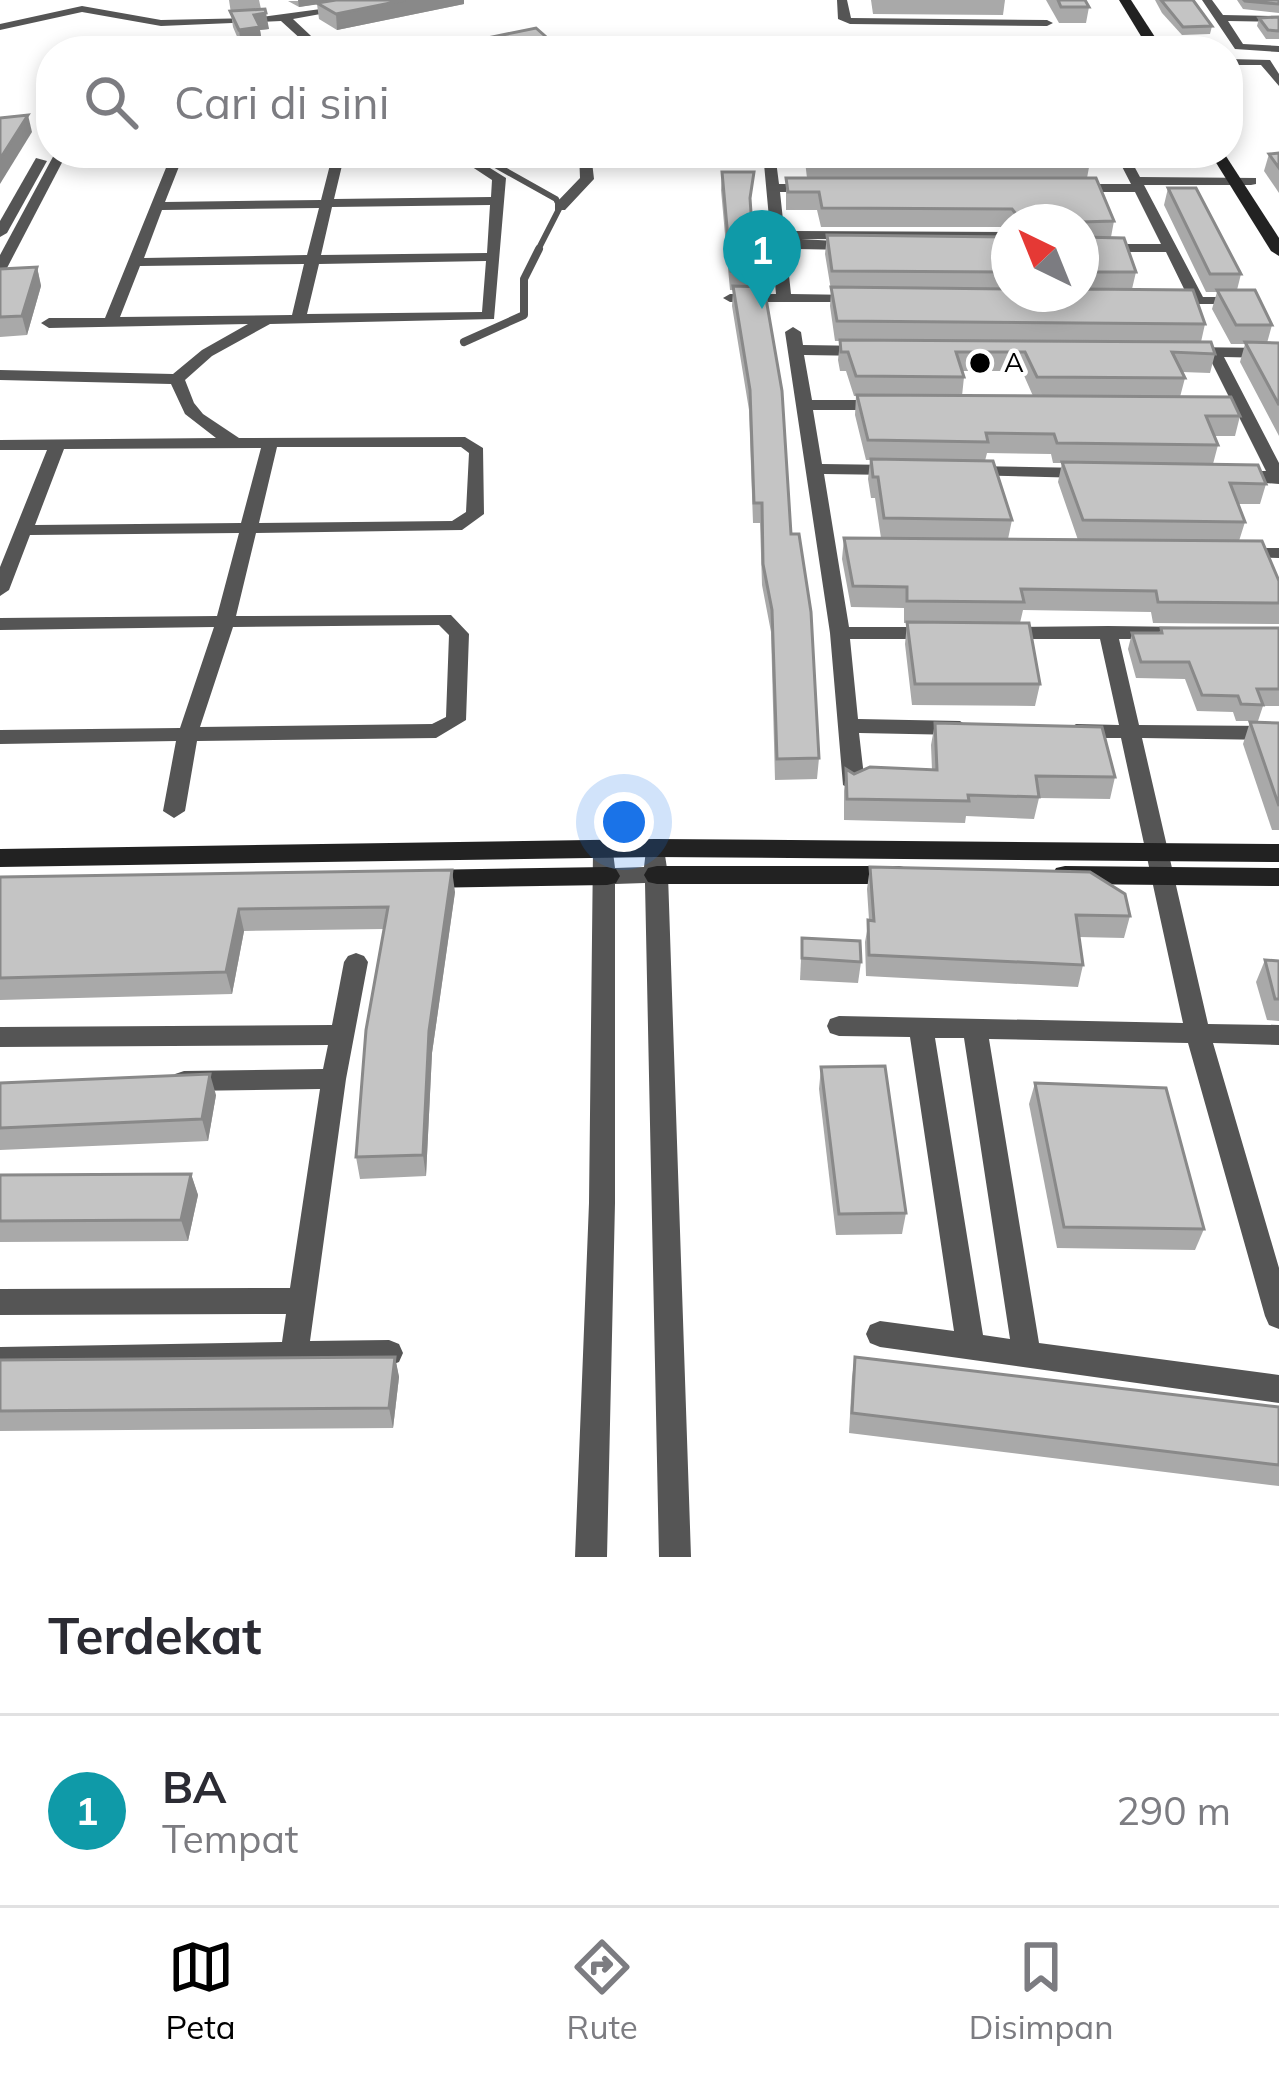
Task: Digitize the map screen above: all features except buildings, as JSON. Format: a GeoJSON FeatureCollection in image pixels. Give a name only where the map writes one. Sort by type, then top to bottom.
{"type":"FeatureCollection","features":[{"type":"Feature","properties":{"kind":"street"},"geometry":{"type":"LineString","coordinates":[[842,0],[844,19],[850,21],[1046,22]]}},
{"type":"Feature","properties":{"kind":"street"},"geometry":{"type":"LineString","coordinates":[[1125,0],[1148,36]]}},
{"type":"Feature","properties":{"kind":"street"},"geometry":{"type":"LineString","coordinates":[[1141,0],[1164,36]]}},
{"type":"Feature","properties":{"kind":"street"},"geometry":{"type":"LineString","coordinates":[[1207,0],[1232,36]]}},
{"type":"Feature","properties":{"kind":"street"},"geometry":{"type":"LineString","coordinates":[[0,27],[82,10],[160,23],[285,19],[355,8]]}},
{"type":"Feature","properties":{"kind":"street"},"geometry":{"type":"LineString","coordinates":[[1220,18],[1279,19]]}},
{"type":"Feature","properties":{"kind":"street"},"geometry":{"type":"LineString","coordinates":[[285,19],[305,36]]}},
{"type":"Feature","properties":{"kind":"street"},"geometry":{"type":"LineString","coordinates":[[1243,49],[1275,61]]}},
{"type":"Feature","properties":{"kind":"street"},"geometry":{"type":"LineString","coordinates":[[1243,60],[1275,61]]}},
{"type":"Feature","properties":{"kind":"street"},"geometry":{"type":"LineString","coordinates":[[1275,61],[1279,82]]}},
{"type":"Feature","properties":{"kind":"street"},"geometry":{"type":"LineString","coordinates":[[0,233],[37,168]]}},
{"type":"Feature","properties":{"kind":"street"},"geometry":{"type":"LineString","coordinates":[[0,268],[53,168]]}},
{"type":"Feature","properties":{"kind":"street"},"geometry":{"type":"LineString","coordinates":[[111,322],[173,168]]}},
{"type":"Feature","properties":{"kind":"street"},"geometry":{"type":"LineString","coordinates":[[298,319],[335,168]]}},
{"type":"Feature","properties":{"kind":"street"},"geometry":{"type":"LineString","coordinates":[[49,323],[489,316],[499,178],[482,168]]}},
{"type":"Feature","properties":{"kind":"street"},"geometry":{"type":"LineString","coordinates":[[560,207],[587,179],[587,168]]}},
{"type":"Feature","properties":{"kind":"street"},"geometry":{"type":"LineString","coordinates":[[770,168],[784,298]]}},
{"type":"Feature","properties":{"kind":"street"},"geometry":{"type":"LineString","coordinates":[[1129,168],[1198,301]]}},
{"type":"Feature","properties":{"kind":"street"},"geometry":{"type":"LineString","coordinates":[[1231,168],[1279,223]]}},
{"type":"Feature","properties":{"kind":"street"},"geometry":{"type":"LineString","coordinates":[[1238,168],[1279,251]]}},
{"type":"Feature","properties":{"kind":"street"},"geometry":{"type":"LineString","coordinates":[[1065,175],[1136,181]]}},
{"type":"Feature","properties":{"kind":"street"},"geometry":{"type":"LineString","coordinates":[[771,180],[816,180]]}},
{"type":"Feature","properties":{"kind":"street"},"geometry":{"type":"LineString","coordinates":[[1048,188],[1242,180]]}},
{"type":"Feature","properties":{"kind":"street"},"geometry":{"type":"LineString","coordinates":[[158,206],[497,201]]}},
{"type":"Feature","properties":{"kind":"street"},"geometry":{"type":"LineString","coordinates":[[991,236],[796,235],[793,241],[796,245],[991,247]]}},
{"type":"Feature","properties":{"kind":"street"},"geometry":{"type":"LineString","coordinates":[[1099,237],[1168,242]]}},
{"type":"Feature","properties":{"kind":"street"},"geometry":{"type":"LineString","coordinates":[[1099,247],[1168,242]]}},
{"type":"Feature","properties":{"kind":"street"},"geometry":{"type":"LineString","coordinates":[[135,262],[493,257]]}},
{"type":"Feature","properties":{"kind":"street"},"geometry":{"type":"LineString","coordinates":[[730,298],[876,299]]}},
{"type":"Feature","properties":{"kind":"street"},"geometry":{"type":"LineString","coordinates":[[1152,301],[1249,302]]}},
{"type":"Feature","properties":{"kind":"street"},"geometry":{"type":"LineString","coordinates":[[0,375],[177,379],[207,353],[270,320]]}},
{"type":"Feature","properties":{"kind":"street"},"geometry":{"type":"LineString","coordinates":[[854,785],[840,633],[795,341],[889,351]]}},
{"type":"Feature","properties":{"kind":"street"},"geometry":{"type":"LineString","coordinates":[[1167,352],[1277,353]]}},
{"type":"Feature","properties":{"kind":"street"},"geometry":{"type":"LineString","coordinates":[[1208,475],[1278,478],[1214,352]]}},
{"type":"Feature","properties":{"kind":"street"},"geometry":{"type":"LineString","coordinates":[[177,379],[184,407],[192,416],[234,442]]}},
{"type":"Feature","properties":{"kind":"street"},"geometry":{"type":"LineString","coordinates":[[804,405],[897,405]]}},
{"type":"Feature","properties":{"kind":"street"},"geometry":{"type":"LineString","coordinates":[[1220,407],[1243,408]]}},
{"type":"Feature","properties":{"kind":"street"},"geometry":{"type":"LineString","coordinates":[[0,445],[464,442],[477,452],[475,514],[456,526],[25,530]]}},
{"type":"Feature","properties":{"kind":"street"},"geometry":{"type":"LineString","coordinates":[[174,811],[187,737],[225,623],[270,444]]}},
{"type":"Feature","properties":{"kind":"street"},"geometry":{"type":"LineString","coordinates":[[0,590],[57,445]]}},
{"type":"Feature","properties":{"kind":"street"},"geometry":{"type":"LineString","coordinates":[[813,469],[906,470]]}},
{"type":"Feature","properties":{"kind":"street"},"geometry":{"type":"LineString","coordinates":[[953,471],[1115,474]]}},
{"type":"Feature","properties":{"kind":"street"},"geometry":{"type":"LineString","coordinates":[[826,548],[848,548]]}},
{"type":"Feature","properties":{"kind":"street"},"geometry":{"type":"LineString","coordinates":[[1211,552],[1279,553]]}},
{"type":"Feature","properties":{"kind":"street"},"geometry":{"type":"LineString","coordinates":[[0,624],[444,619],[460,634],[456,720],[436,731],[0,737]]}},
{"type":"Feature","properties":{"kind":"street"},"geometry":{"type":"LineString","coordinates":[[1108,632],[1198,1035],[1279,1316]]}},
{"type":"Feature","properties":{"kind":"street"},"geometry":{"type":"LineString","coordinates":[[840,633],[952,633]]}},
{"type":"Feature","properties":{"kind":"street"},"geometry":{"type":"LineString","coordinates":[[974,633],[1215,634]]}},
{"type":"Feature","properties":{"kind":"street"},"geometry":{"type":"LineString","coordinates":[[850,726],[991,729]]}},
{"type":"Feature","properties":{"kind":"street"},"geometry":{"type":"LineString","coordinates":[[1061,731],[1279,733]]}},
{"type":"Feature","properties":{"kind":"street"},"geometry":{"type":"LineString","coordinates":[[0,858],[1160,862],[1279,853]]}},
{"type":"Feature","properties":{"kind":"street"},"geometry":{"type":"LineString","coordinates":[[656,862],[675,1557]]}},
{"type":"Feature","properties":{"kind":"street"},"geometry":{"type":"LineString","coordinates":[[1160,862],[1279,877]]}},
{"type":"Feature","properties":{"kind":"street"},"geometry":{"type":"LineString","coordinates":[[0,885],[385,879],[605,863]]}},
{"type":"Feature","properties":{"kind":"street"},"geometry":{"type":"LineString","coordinates":[[591,1557],[605,863]]}},
{"type":"Feature","properties":{"kind":"street"},"geometry":{"type":"LineString","coordinates":[[294,1354],[334,1078],[356,962]]}},
{"type":"Feature","properties":{"kind":"street"},"geometry":{"type":"LineString","coordinates":[[838,1026],[1279,1036]]}},
{"type":"Feature","properties":{"kind":"street"},"geometry":{"type":"LineString","coordinates":[[921,1028],[971,1347]]}},
{"type":"Feature","properties":{"kind":"street"},"geometry":{"type":"LineString","coordinates":[[975,1029],[1026,1351]]}},
{"type":"Feature","properties":{"kind":"street"},"geometry":{"type":"LineString","coordinates":[[0,1037],[343,1035]]}},
{"type":"Feature","properties":{"kind":"street"},"geometry":{"type":"LineString","coordinates":[[167,1082],[334,1078]]}},
{"type":"Feature","properties":{"kind":"street"},"geometry":{"type":"LineString","coordinates":[[0,1302],[302,1301]]}},
{"type":"Feature","properties":{"kind":"street"},"geometry":{"type":"LineString","coordinates":[[880,1334],[1279,1389]]}},
{"type":"Feature","properties":{"kind":"street"},"geometry":{"type":"LineString","coordinates":[[0,1360],[389,1353]]}},
{"type":"Feature","properties":{"kind":"lane"},"geometry":{"type":"LineString","coordinates":[[464,342],[524,315],[524,279],[560,207],[556,199],[501,168]]}},
{"type":"Feature","properties":{"kind":"place","name":"BA"},"geometry":{"type":"Point","coordinates":[762,309]}},
{"type":"Feature","properties":{"kind":"place","name":"A"},"geometry":{"type":"Point","coordinates":[980,363]}}]}
